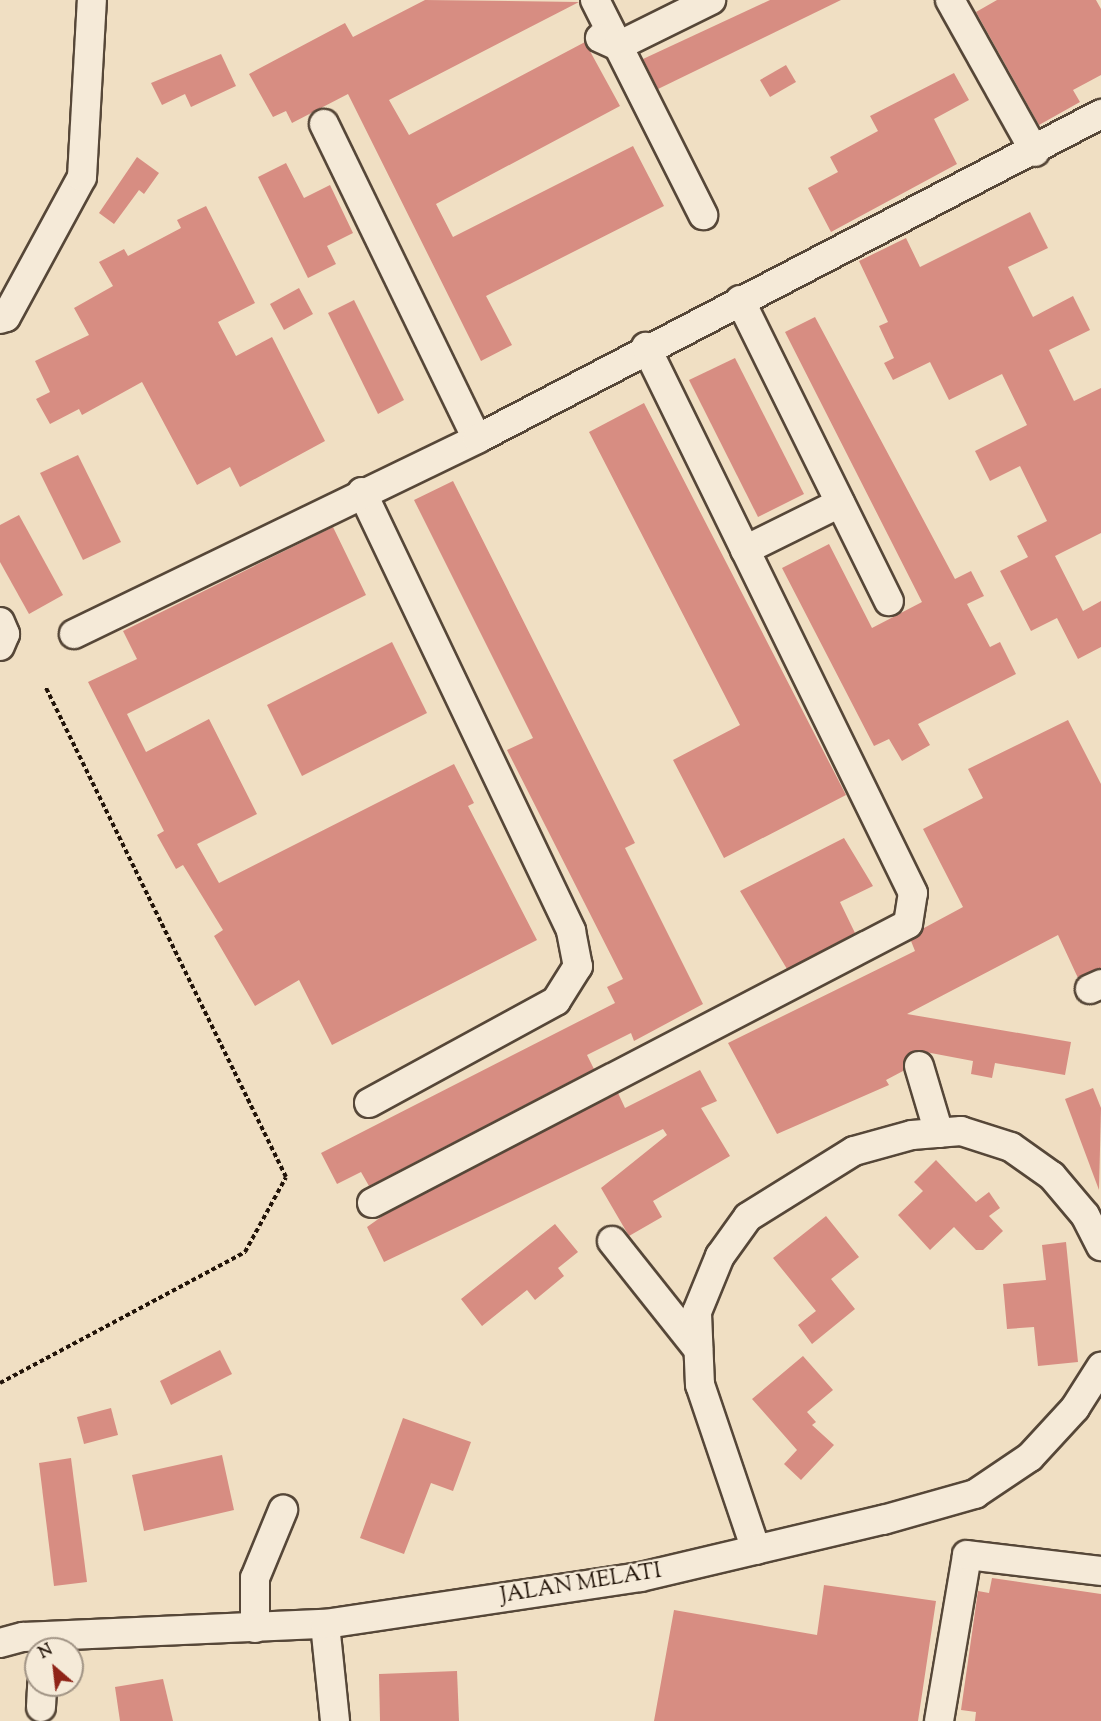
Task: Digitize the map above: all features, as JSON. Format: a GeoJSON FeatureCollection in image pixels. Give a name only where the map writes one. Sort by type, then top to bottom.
{"type":"FeatureCollection","features":[{"type":"Feature","properties":{"kind":"lane"},"geometry":{"type":"LineString","coordinates":[[0,319],[6,317],[82,177],[92,0]]}},
{"type":"Feature","properties":{"kind":"lane"},"geometry":{"type":"LineString","coordinates":[[595,0],[703,215]]}},
{"type":"Feature","properties":{"kind":"lane"},"geometry":{"type":"LineString","coordinates":[[618,46],[711,0]]}},
{"type":"Feature","properties":{"kind":"lane"},"geometry":{"type":"LineString","coordinates":[[950,0],[1035,152]]}},
{"type":"Feature","properties":{"kind":"lane"},"geometry":{"type":"LineString","coordinates":[[590,33],[618,46]]}},
{"type":"Feature","properties":{"kind":"lane"},"geometry":{"type":"LineString","coordinates":[[74,634],[362,492],[477,439],[646,348],[1035,152],[1101,114]]}},
{"type":"Feature","properties":{"kind":"lane"},"geometry":{"type":"LineString","coordinates":[[324,124],[477,439]]}},
{"type":"Feature","properties":{"kind":"lane"},"geometry":{"type":"LineString","coordinates":[[740,300],[889,601]]}},
{"type":"Feature","properties":{"kind":"lane"},"geometry":{"type":"LineString","coordinates":[[372,1203],[908,924],[913,893],[646,348]]}},
{"type":"Feature","properties":{"kind":"lane"},"geometry":{"type":"LineString","coordinates":[[362,492],[572,931],[578,966],[556,1001],[369,1103]]}},
{"type":"Feature","properties":{"kind":"lane"},"geometry":{"type":"LineString","coordinates":[[745,550],[840,503]]}},
{"type":"Feature","properties":{"kind":"lane"},"geometry":{"type":"LineString","coordinates":[[0,622],[5,634],[0,646]]}},
{"type":"Feature","properties":{"kind":"lane"},"geometry":{"type":"LineString","coordinates":[[919,1066],[939,1133]]}},
{"type":"Feature","properties":{"kind":"lane"},"geometry":{"type":"LineString","coordinates":[[756,1550],[700,1385],[697,1312],[720,1256],[748,1217],[854,1152],[939,1133],[961,1131],[1011,1147],[1052,1176],[1085,1215],[1101,1246]]}},
{"type":"Feature","properties":{"kind":"lane"},"geometry":{"type":"LineString","coordinates":[[612,1241],[698,1349]]}},
{"type":"Feature","properties":{"kind":"lane","name":"JALAN MELATI"},"geometry":{"type":"LineString","coordinates":[[84,1640],[326,1624],[641,1577],[975,1494],[1030,1457],[1075,1408],[1101,1368]]}},
{"type":"Feature","properties":{"kind":"lane"},"geometry":{"type":"LineString","coordinates":[[255,1628],[255,1578],[283,1510]]}},
{"type":"Feature","properties":{"kind":"lane"},"geometry":{"type":"LineString","coordinates":[[939,1721],[967,1555],[1101,1571]]}},
{"type":"Feature","properties":{"kind":"lane"},"geometry":{"type":"LineString","coordinates":[[326,1624],[335,1721]]}},
{"type":"Feature","properties":{"kind":"lane","name":"JALAN MELATI"},"geometry":{"type":"LineString","coordinates":[[0,1643],[24,1643]]}},
{"type":"Feature","properties":{"kind":"path"},"geometry":{"type":"LineString","coordinates":[[0,1383],[245,1252],[286,1178],[45,686]]}},
{"type":"Feature","properties":{"kind":"building"},"geometry":{"type":"Polygon","coordinates":[[[425,0],[579,2],[389,100],[409,135],[585,42],[620,106],[436,204],[453,237],[633,146],[664,206],[486,296],[512,345],[481,361],[348,94],[292,123],[286,111],[273,117],[249,74],[345,23],[353,37],[425,0]]]}},
{"type":"Feature","properties":{"kind":"building"},"geometry":{"type":"Polygon","coordinates":[[[770,0],[841,0],[658,89],[643,59],[770,0]]]}},
{"type":"Feature","properties":{"kind":"building"},"geometry":{"type":"Polygon","coordinates":[[[997,0],[1096,0],[1101,9],[1101,75],[1073,90],[1080,102],[1039,125],[976,12],[997,0]]]}},
{"type":"Feature","properties":{"kind":"building"},"geometry":{"type":"Polygon","coordinates":[[[221,54],[236,86],[191,107],[185,94],[162,105],[151,83],[221,54]]]}},
{"type":"Feature","properties":{"kind":"building"},"geometry":{"type":"Polygon","coordinates":[[[786,65],[796,82],[770,97],[760,80],[786,65]]]}},
{"type":"Feature","properties":{"kind":"building"},"geometry":{"type":"Polygon","coordinates":[[[954,73],[969,100],[934,119],[957,164],[831,232],[808,188],[838,172],[830,157],[878,131],[870,116],[954,73]]]}},
{"type":"Feature","properties":{"kind":"building"},"geometry":{"type":"Polygon","coordinates":[[[137,157],[159,173],[144,194],[139,190],[114,224],[99,213],[137,157]]]}},
{"type":"Feature","properties":{"kind":"building"},"geometry":{"type":"Polygon","coordinates":[[[286,163],[304,198],[330,185],[353,233],[327,246],[336,264],[308,278],[258,177],[286,163]]]}},
{"type":"Feature","properties":{"kind":"building"},"geometry":{"type":"Polygon","coordinates":[[[206,206],[255,303],[218,322],[236,356],[272,337],[325,441],[240,487],[230,467],[197,485],[142,382],[82,415],[79,409],[50,424],[36,399],[50,392],[35,361],[89,335],[74,308],[113,286],[99,262],[124,249],[128,256],[181,228],[177,220],[206,206]]]}},
{"type":"Feature","properties":{"kind":"building"},"geometry":{"type":"Polygon","coordinates":[[[1030,212],[1048,248],[1008,267],[1033,317],[1073,296],[1090,330],[1049,350],[1074,401],[1101,388],[1101,533],[1055,556],[1083,611],[1101,601],[1101,647],[1078,659],[1057,618],[1031,631],[1000,571],[1028,557],[1017,536],[1047,521],[1020,466],[990,481],[975,451],[1027,425],[1002,374],[949,400],[930,362],[893,380],[884,363],[894,358],[879,326],[888,322],[859,261],[906,238],[920,267],[1030,212]]]}},
{"type":"Feature","properties":{"kind":"building"},"geometry":{"type":"Polygon","coordinates":[[[299,288],[313,314],[284,330],[270,304],[299,288]]]}},
{"type":"Feature","properties":{"kind":"building"},"geometry":{"type":"Polygon","coordinates":[[[354,300],[404,400],[378,414],[328,313],[354,300]]]}},
{"type":"Feature","properties":{"kind":"building"},"geometry":{"type":"Polygon","coordinates":[[[815,317],[955,579],[971,571],[984,596],[967,604],[990,647],[1000,642],[1016,674],[918,724],[930,745],[902,761],[889,739],[874,746],[782,568],[829,544],[872,628],[922,602],[785,332],[815,317]]]}},
{"type":"Feature","properties":{"kind":"building"},"geometry":{"type":"Polygon","coordinates":[[[735,358],[804,494],[758,517],[689,380],[735,358]]]}},
{"type":"Feature","properties":{"kind":"building"},"geometry":{"type":"Polygon","coordinates":[[[644,403],[846,795],[724,858],[673,760],[740,725],[589,432],[644,403]]]}},
{"type":"Feature","properties":{"kind":"building"},"geometry":{"type":"Polygon","coordinates":[[[78,455],[121,542],[83,560],[40,473],[78,455]]]}},
{"type":"Feature","properties":{"kind":"building"},"geometry":{"type":"Polygon","coordinates":[[[453,481],[635,843],[625,848],[703,1004],[634,1041],[631,1033],[587,1055],[594,1069],[369,1186],[361,1172],[337,1184],[321,1153],[615,1003],[607,987],[623,979],[507,750],[533,738],[414,500],[453,481]]]}},
{"type":"Feature","properties":{"kind":"building"},"geometry":{"type":"Polygon","coordinates":[[[19,515],[63,595],[29,614],[0,562],[0,525],[19,515]]]}},
{"type":"Feature","properties":{"kind":"building"},"geometry":{"type":"Polygon","coordinates":[[[333,527],[366,595],[127,714],[146,752],[209,719],[257,814],[197,844],[219,883],[454,764],[474,803],[468,806],[537,940],[332,1045],[299,980],[255,1006],[214,936],[223,930],[183,865],[176,869],[157,835],[164,831],[88,682],[137,659],[123,631],[333,527]]]}},
{"type":"Feature","properties":{"kind":"building"},"geometry":{"type":"Polygon","coordinates":[[[392,642],[427,713],[302,776],[267,705],[392,642]]]}},
{"type":"Feature","properties":{"kind":"building"},"geometry":{"type":"Polygon","coordinates":[[[1068,720],[1101,784],[1101,968],[1078,978],[1058,935],[907,1014],[1071,1042],[1065,1075],[995,1063],[992,1078],[971,1074],[973,1061],[915,1050],[907,1055],[903,1071],[886,1080],[889,1085],[777,1134],[728,1043],[915,951],[911,941],[924,928],[963,907],[923,829],[983,798],[968,769],[1068,720]]]}},
{"type":"Feature","properties":{"kind":"building"},"geometry":{"type":"Polygon","coordinates":[[[844,838],[873,886],[840,902],[855,933],[787,969],[740,891],[844,838]]]}},
{"type":"Feature","properties":{"kind":"building"},"geometry":{"type":"Polygon","coordinates":[[[700,1070],[717,1101],[701,1108],[730,1156],[653,1201],[662,1217],[629,1236],[601,1188],[667,1135],[663,1129],[384,1262],[367,1227],[384,1215],[618,1093],[625,1108],[700,1070]]]}},
{"type":"Feature","properties":{"kind":"building"},"geometry":{"type":"Polygon","coordinates":[[[1093,1088],[1101,1108],[1099,1190],[1065,1099],[1093,1088]]]}},
{"type":"Feature","properties":{"kind":"building"},"geometry":{"type":"Polygon","coordinates":[[[936,1160],[976,1202],[989,1192],[1000,1208],[989,1216],[1003,1231],[983,1250],[976,1250],[954,1227],[930,1250],[898,1215],[923,1191],[914,1182],[936,1160]]]}},
{"type":"Feature","properties":{"kind":"building"},"geometry":{"type":"Polygon","coordinates":[[[826,1216],[859,1257],[831,1279],[855,1309],[812,1344],[798,1325],[816,1311],[773,1258],[826,1216]]]}},
{"type":"Feature","properties":{"kind":"building"},"geometry":{"type":"Polygon","coordinates":[[[555,1224],[578,1252],[558,1268],[564,1276],[535,1300],[527,1290],[482,1326],[461,1299],[555,1224]]]}},
{"type":"Feature","properties":{"kind":"building"},"geometry":{"type":"Polygon","coordinates":[[[1066,1242],[1078,1362],[1038,1366],[1034,1327],[1007,1329],[1003,1284],[1046,1280],[1042,1245],[1066,1242]]]}},
{"type":"Feature","properties":{"kind":"building"},"geometry":{"type":"Polygon","coordinates":[[[220,1350],[232,1374],[171,1405],[160,1381],[220,1350]]]}},
{"type":"Feature","properties":{"kind":"building"},"geometry":{"type":"Polygon","coordinates":[[[803,1356],[833,1390],[807,1412],[816,1422],[812,1425],[834,1445],[801,1480],[784,1464],[797,1450],[752,1399],[803,1356]]]}},
{"type":"Feature","properties":{"kind":"building"},"geometry":{"type":"Polygon","coordinates":[[[111,1408],[118,1435],[84,1444],[77,1417],[111,1408]]]}},
{"type":"Feature","properties":{"kind":"building"},"geometry":{"type":"Polygon","coordinates":[[[403,1418],[471,1442],[453,1491],[431,1483],[404,1554],[360,1538],[403,1418]]]}},
{"type":"Feature","properties":{"kind":"building"},"geometry":{"type":"Polygon","coordinates":[[[222,1455],[234,1510],[144,1531],[132,1475],[222,1455]]]}},
{"type":"Feature","properties":{"kind":"building"},"geometry":{"type":"Polygon","coordinates":[[[71,1458],[87,1582],[54,1586],[39,1463],[71,1458]]]}},
{"type":"Feature","properties":{"kind":"building"},"geometry":{"type":"Polygon","coordinates":[[[992,1578],[1101,1594],[1101,1721],[975,1721],[976,1712],[961,1710],[978,1591],[989,1593],[992,1578]]]}},
{"type":"Feature","properties":{"kind":"building"},"geometry":{"type":"Polygon","coordinates":[[[824,1585],[936,1601],[918,1721],[654,1721],[674,1610],[817,1635],[824,1585]]]}},
{"type":"Feature","properties":{"kind":"building"},"geometry":{"type":"Polygon","coordinates":[[[457,1671],[459,1721],[380,1721],[379,1674],[457,1671]]]}},
{"type":"Feature","properties":{"kind":"building"},"geometry":{"type":"Polygon","coordinates":[[[163,1679],[173,1721],[120,1721],[115,1687],[163,1679]]]}}]}
